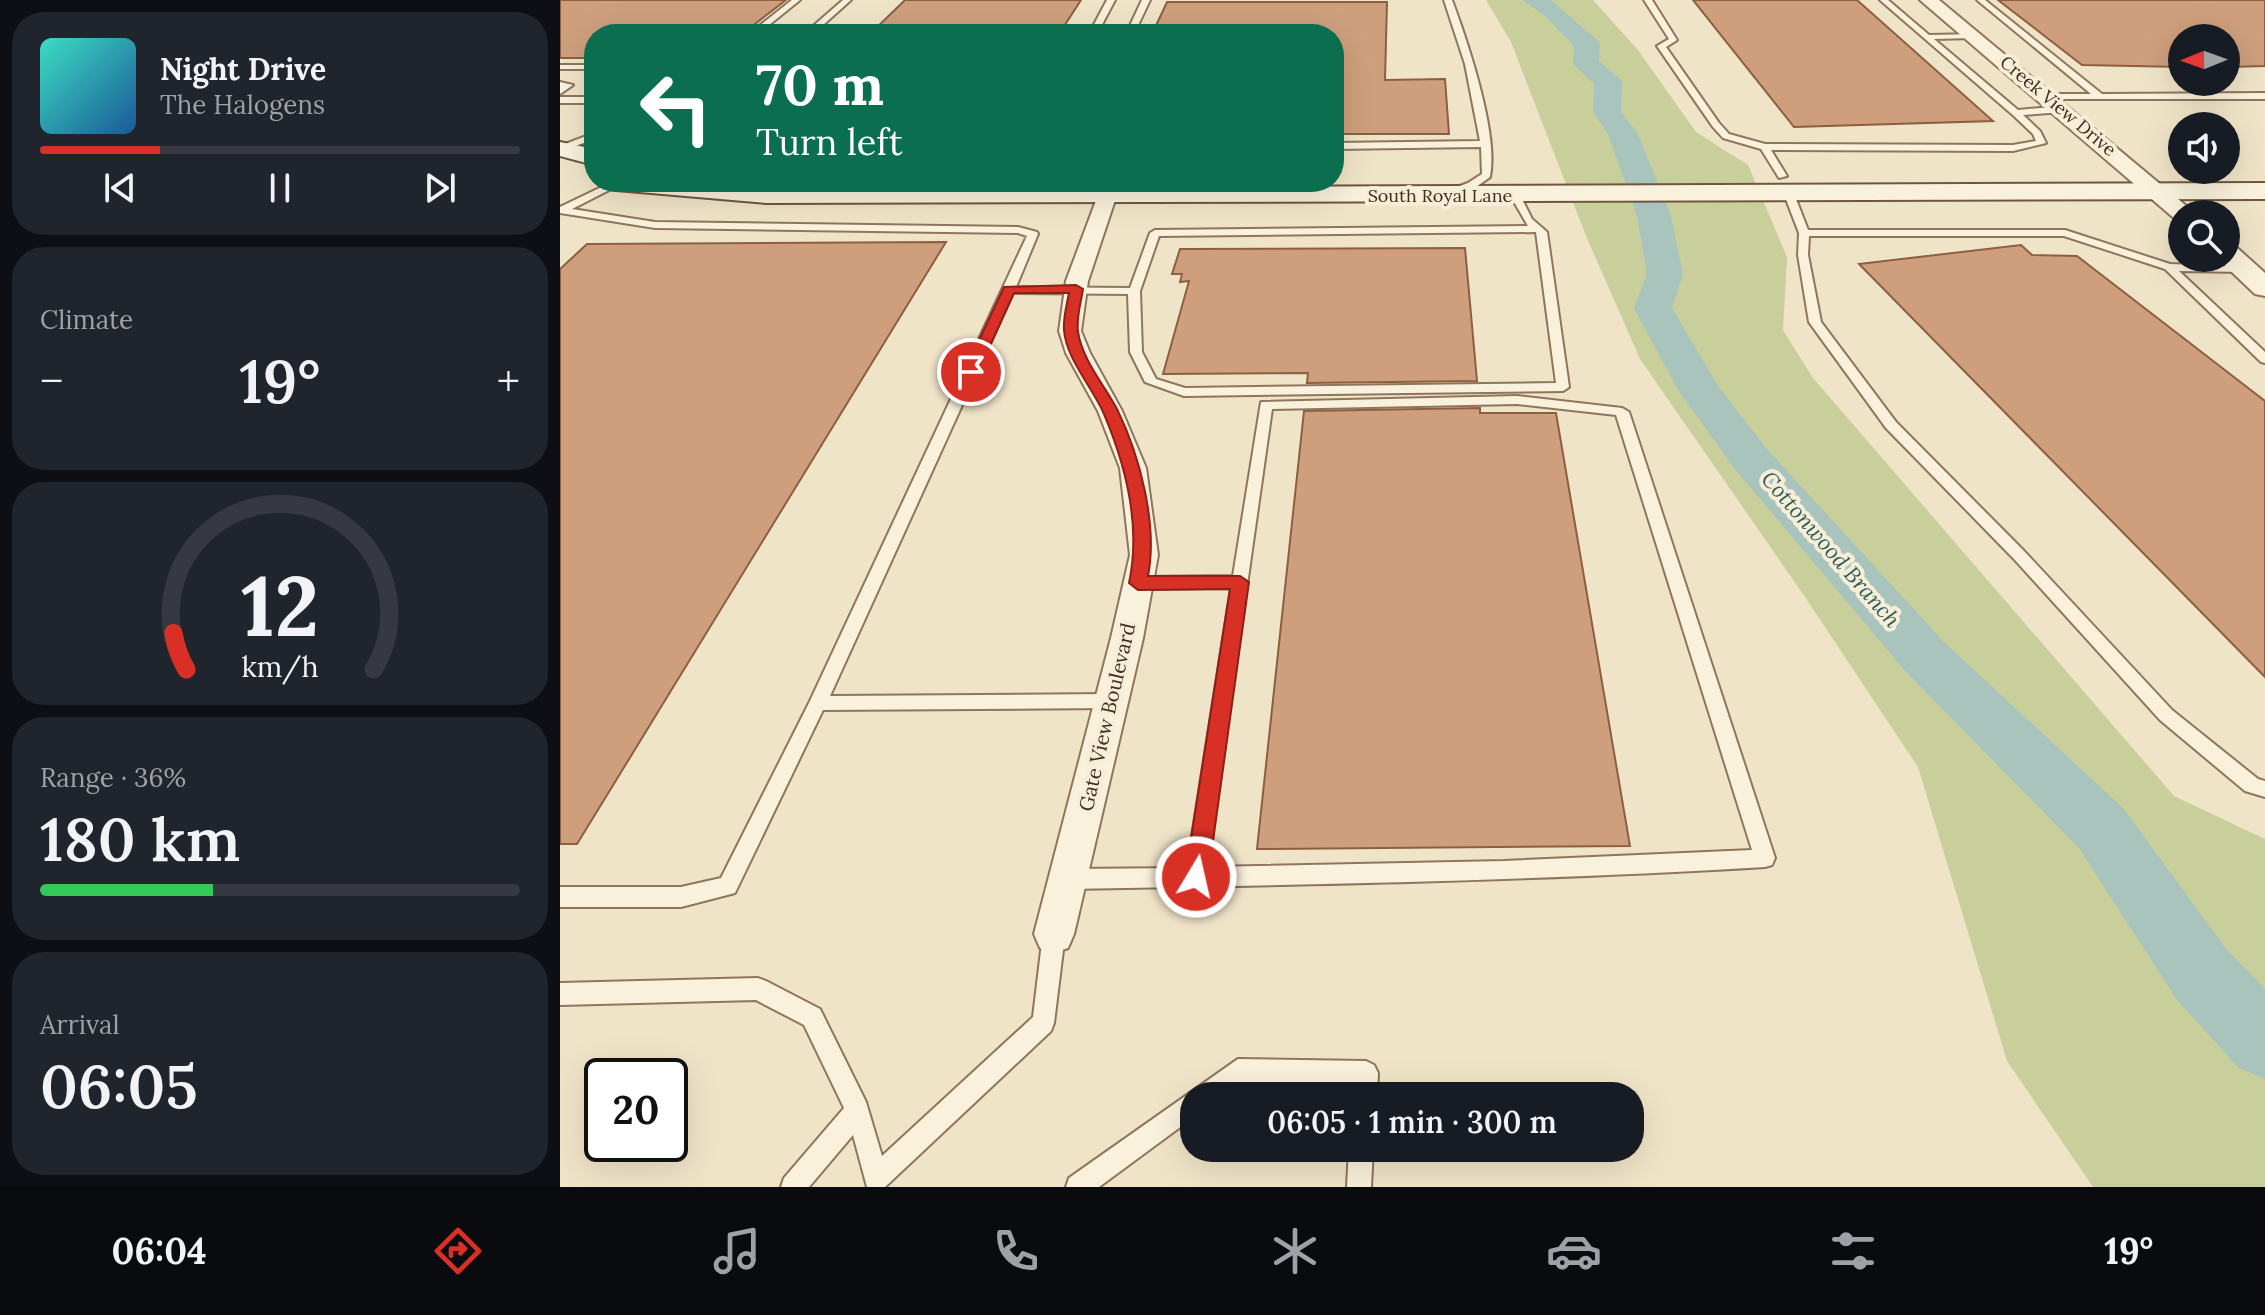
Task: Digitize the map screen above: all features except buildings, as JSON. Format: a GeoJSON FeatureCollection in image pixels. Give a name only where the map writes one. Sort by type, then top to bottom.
{"type":"FeatureCollection","features":[{"type":"Feature","properties":{"kind":"main road"},"geometry":{"type":"LineString","coordinates":[[560,149],[584,155]]}},
{"type":"Feature","properties":{"kind":"main road"},"geometry":{"type":"LineString","coordinates":[[560,171],[584,176]]}},
{"type":"Feature","properties":{"kind":"main road","name":"South Royal Lane"},"geometry":{"type":"LineString","coordinates":[[1344,176],[1487,175],[1554,185],[1786,185],[2151,184],[2265,175]]}},
{"type":"Feature","properties":{"kind":"main road","name":"South Royal Lane"},"geometry":{"type":"LineString","coordinates":[[1786,185],[1797,186],[1813,180],[1854,176],[2151,184],[2265,191]]}},
{"type":"Feature","properties":{"kind":"main road","name":"South Royal Lane"},"geometry":{"type":"LineString","coordinates":[[1219,192],[1515,195],[1554,185]]}},
{"type":"Feature","properties":{"kind":"main road","name":"South Royal Lane"},"geometry":{"type":"LineString","coordinates":[[732,192],[766,195],[972,192]]}},
{"type":"Feature","properties":{"kind":"street","name":"Creek View Drive"},"geometry":{"type":"LineString","coordinates":[[1929,0],[2169,200]]}},
{"type":"Feature","properties":{"kind":"street","name":"Gate View Boulevard"},"geometry":{"type":"LineString","coordinates":[[1054,934],[1112,701],[1144,555],[1133,468],[1110,411],[1078,353],[1070,331],[1086,249],[1108,192]]}},
{"type":"Feature","properties":{"kind":"lane"},"geometry":{"type":"LineString","coordinates":[[766,24],[796,0]]}},
{"type":"Feature","properties":{"kind":"lane"},"geometry":{"type":"LineString","coordinates":[[819,24],[847,0]]}},
{"type":"Feature","properties":{"kind":"lane"},"geometry":{"type":"LineString","coordinates":[[1098,24],[1111,0]]}},
{"type":"Feature","properties":{"kind":"lane"},"geometry":{"type":"LineString","coordinates":[[1135,24],[1146,0]]}},
{"type":"Feature","properties":{"kind":"lane"},"geometry":{"type":"LineString","coordinates":[[1440,196],[1472,185],[1487,175],[1487,144],[1459,28],[1448,0]]}},
{"type":"Feature","properties":{"kind":"lane"},"geometry":{"type":"LineString","coordinates":[[1648,0],[1673,40],[1661,46],[1726,136],[1765,147],[2013,148],[2041,143],[2037,133],[1884,0]]}},
{"type":"Feature","properties":{"kind":"lane"},"geometry":{"type":"LineString","coordinates":[[1981,0],[2100,97]]}},
{"type":"Feature","properties":{"kind":"lane"},"geometry":{"type":"LineString","coordinates":[[1925,37],[1973,36]]}},
{"type":"Feature","properties":{"kind":"lane"},"geometry":{"type":"LineString","coordinates":[[560,67],[584,67]]}},
{"type":"Feature","properties":{"kind":"lane"},"geometry":{"type":"LineString","coordinates":[[560,85],[569,85],[560,91]]}},
{"type":"Feature","properties":{"kind":"lane"},"geometry":{"type":"LineString","coordinates":[[2015,113],[2100,97],[2265,96]]}},
{"type":"Feature","properties":{"kind":"lane"},"geometry":{"type":"LineString","coordinates":[[560,100],[584,100]]}},
{"type":"Feature","properties":{"kind":"lane"},"geometry":{"type":"LineString","coordinates":[[560,149],[584,140]]}},
{"type":"Feature","properties":{"kind":"lane"},"geometry":{"type":"LineString","coordinates":[[1344,146],[1487,144]]}},
{"type":"Feature","properties":{"kind":"lane"},"geometry":{"type":"LineString","coordinates":[[1765,147],[1786,185],[1804,233],[1803,255],[1815,322],[1891,425],[2019,555],[2166,715],[2252,785],[2265,789]]}},
{"type":"Feature","properties":{"kind":"lane"},"geometry":{"type":"LineString","coordinates":[[560,210],[597,192]]}},
{"type":"Feature","properties":{"kind":"lane"},"geometry":{"type":"LineString","coordinates":[[1515,195],[1528,221],[1542,232],[1563,387],[1184,392],[1151,382],[1136,352],[1134,291],[1155,233],[1538,229]]}},
{"type":"Feature","properties":{"kind":"lane"},"geometry":{"type":"LineString","coordinates":[[560,210],[655,225],[1018,230],[1033,234],[818,703],[728,886],[681,897],[560,897]]}},
{"type":"Feature","properties":{"kind":"lane"},"geometry":{"type":"LineString","coordinates":[[1804,233],[2065,233],[2168,267]]}},
{"type":"Feature","properties":{"kind":"lane"},"geometry":{"type":"LineString","coordinates":[[2174,272],[2265,359]]}},
{"type":"Feature","properties":{"kind":"lane"},"geometry":{"type":"LineString","coordinates":[[1009,290],[1134,291]]}},
{"type":"Feature","properties":{"kind":"lane"},"geometry":{"type":"LineString","coordinates":[[1068,879],[1196,877],[1643,866],[1765,858],[1622,412],[1517,400],[1266,405],[1196,877]]}},
{"type":"Feature","properties":{"kind":"lane"},"geometry":{"type":"LineString","coordinates":[[1138,583],[1240,582]]}},
{"type":"Feature","properties":{"kind":"lane"},"geometry":{"type":"LineString","coordinates":[[818,703],[1112,701]]}},
{"type":"Feature","properties":{"kind":"lane"},"geometry":{"type":"LineString","coordinates":[[560,994],[758,989],[812,1017],[858,1110],[878,1183],[1043,1023],[1054,934]]}},
{"type":"Feature","properties":{"kind":"lane"},"geometry":{"type":"LineString","coordinates":[[1223,1082],[1238,1071],[1366,1073],[1366,1082]]}},
{"type":"Feature","properties":{"kind":"lane"},"geometry":{"type":"LineString","coordinates":[[793,1187],[858,1110]]}},
{"type":"Feature","properties":{"kind":"lane"},"geometry":{"type":"LineString","coordinates":[[1078,1187],[1180,1113]]}},
{"type":"Feature","properties":{"kind":"lane"},"geometry":{"type":"LineString","coordinates":[[1359,1187],[1360,1162]]}},
{"type":"Feature","properties":{"kind":"green space"},"geometry":{"type":"Polygon","coordinates":[[[1486,0],[1593,0],[1638,50],[1696,132],[1748,165],[1787,257],[1783,330],[1813,378],[2174,796],[2265,839],[2265,1187],[2093,1187],[2007,1061],[1918,767],[1640,359],[1586,236],[1511,42],[1486,0]]]}},
{"type":"Feature","properties":{"kind":"waterway","name":"Cottonwood Branch"},"geometry":{"type":"LineString","coordinates":[[1534,0],[1554,12],[1587,44],[1586,64],[1608,81],[1607,112],[1623,134],[1654,216],[1665,274],[1653,308],[1699,390],[1750,458],[1925,657],[2101,828],[2202,975],[2265,1042]]}},
{"type":"Feature","properties":{"kind":"route"},"geometry":{"type":"LineString","coordinates":[[971,372],[1009,290],[1076,289],[1070,331],[1078,353],[1110,411],[1133,468],[1144,555],[1138,583],[1240,582],[1196,877]]}}]}
